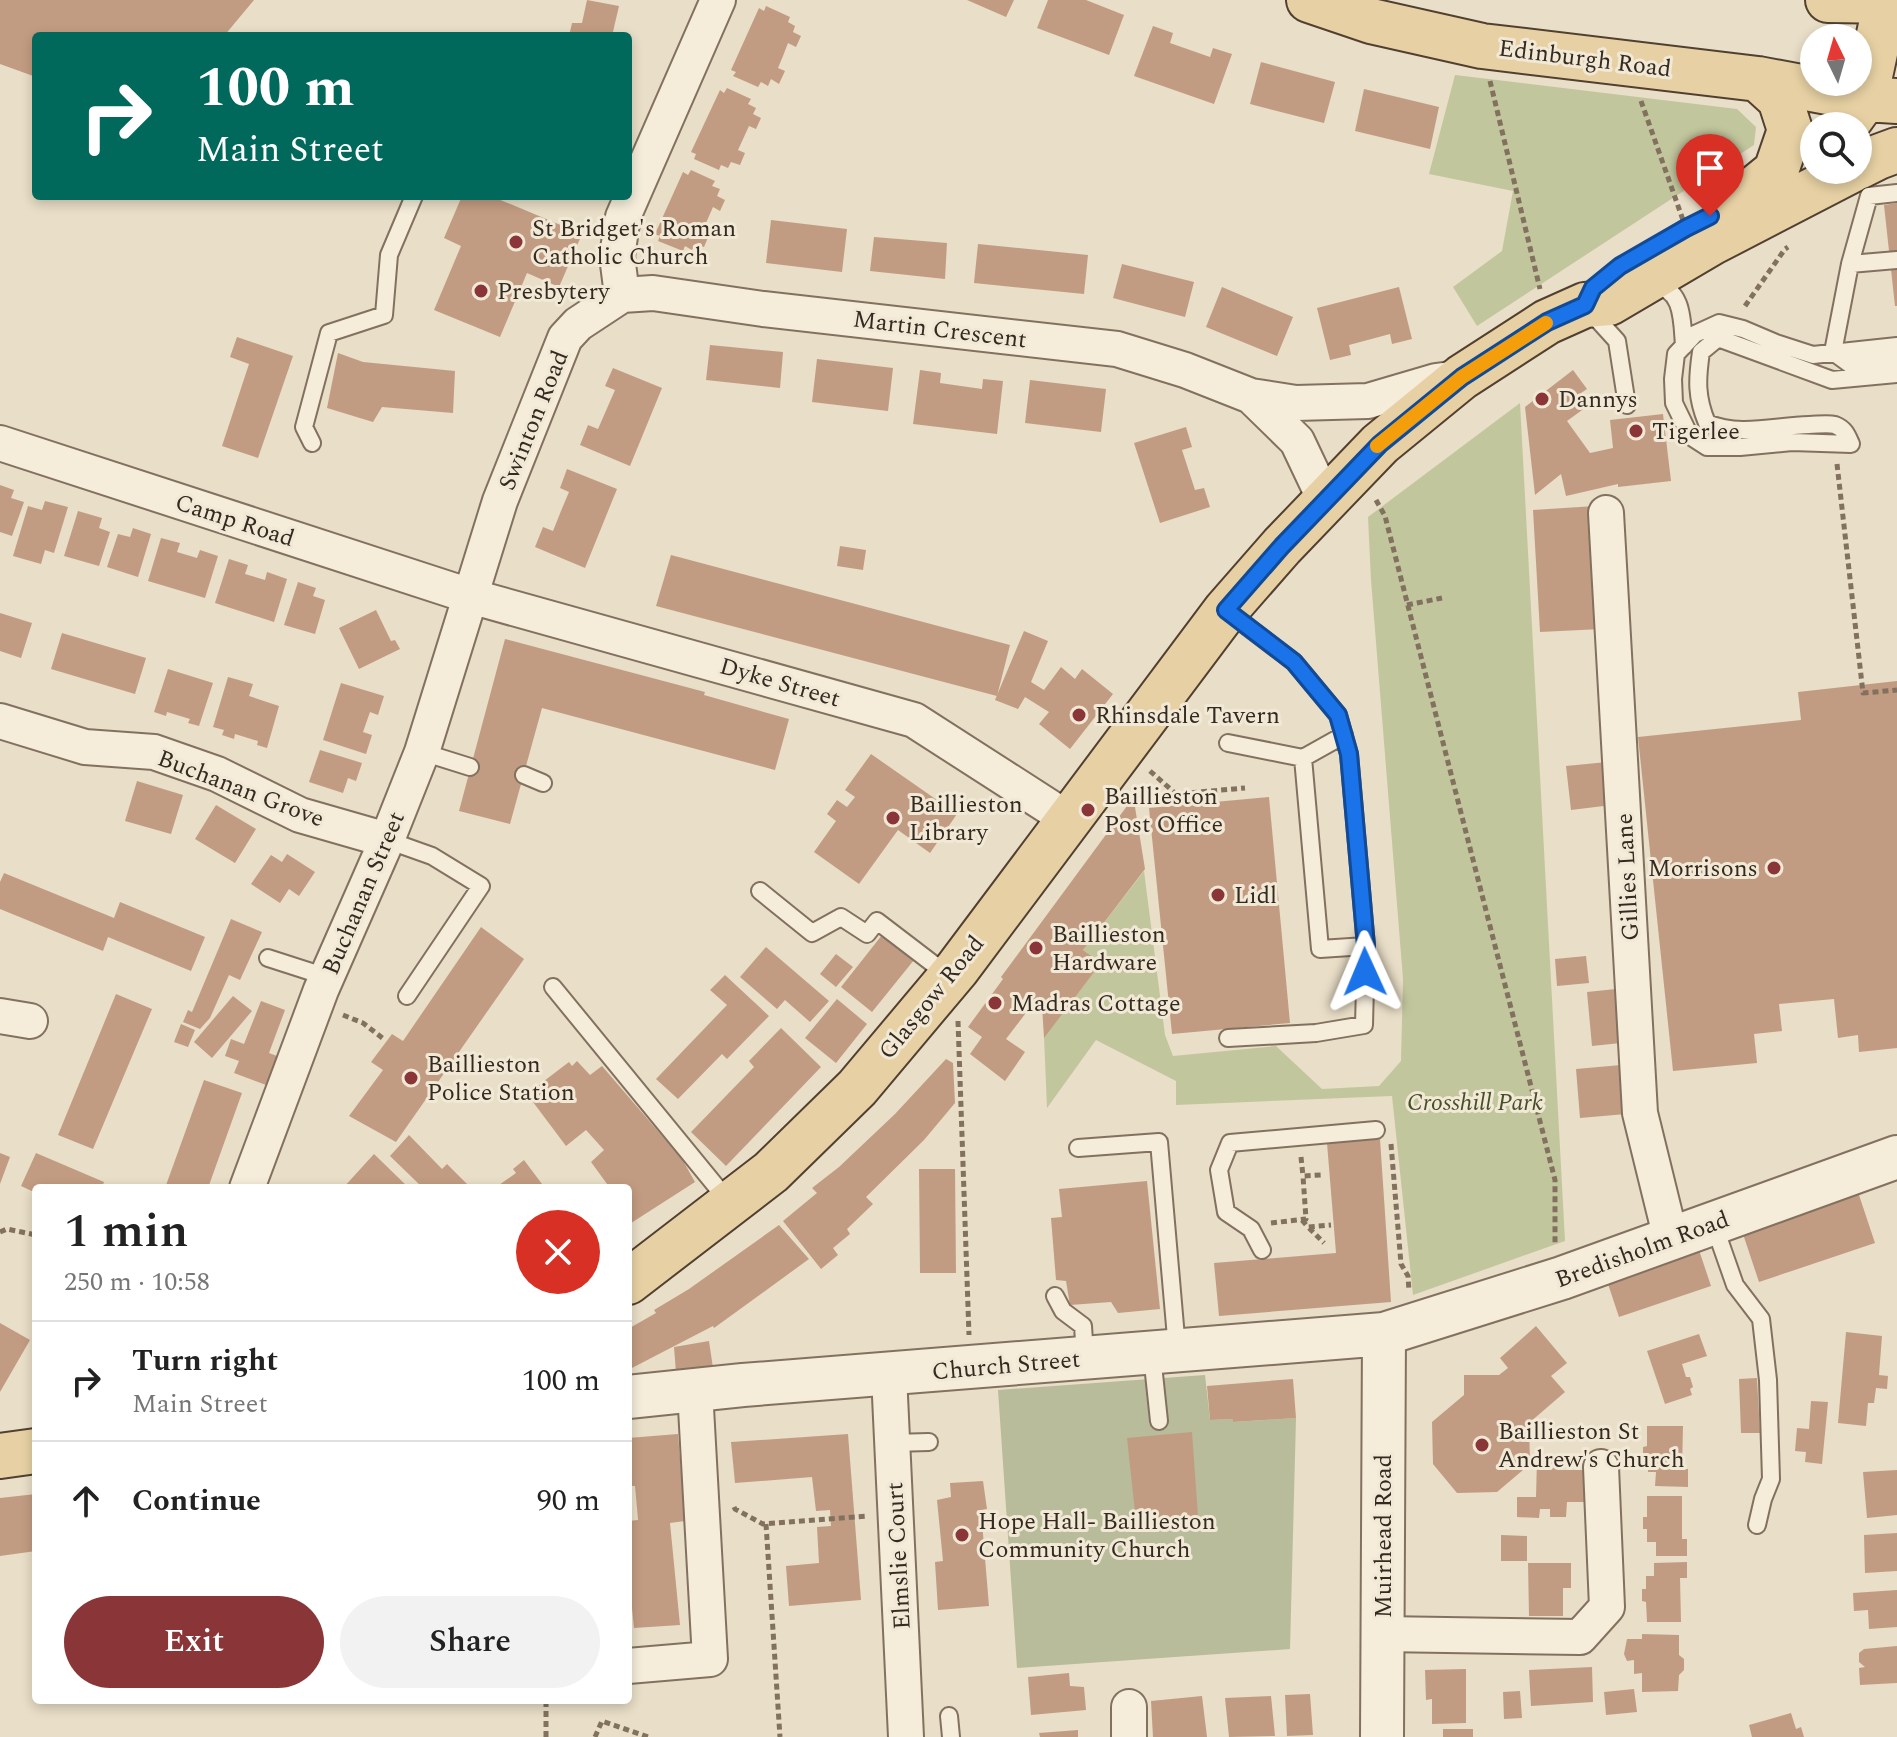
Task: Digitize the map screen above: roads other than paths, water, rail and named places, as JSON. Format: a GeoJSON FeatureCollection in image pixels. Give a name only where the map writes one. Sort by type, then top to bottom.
{"type":"FeatureCollection","features":[{"type":"Feature","properties":{"kind":"main road","name":"Edinburgh Road"},"geometry":{"type":"LineString","coordinates":[[1309,0],[1371,21],[1482,46],[1758,79],[1869,109]]}},
{"type":"Feature","properties":{"kind":"main road"},"geometry":{"type":"LineString","coordinates":[[1828,0],[1888,23],[1869,109]]}},
{"type":"Feature","properties":{"kind":"main road"},"geometry":{"type":"LineString","coordinates":[[1734,205],[1776,171],[1790,130],[1780,99],[1758,79]]}},
{"type":"Feature","properties":{"kind":"main road"},"geometry":{"type":"LineString","coordinates":[[1872,160],[1897,150]]}},
{"type":"Feature","properties":{"kind":"main road"},"geometry":{"type":"LineString","coordinates":[[1548,324],[1620,266],[1686,228],[1800,172]]}},
{"type":"Feature","properties":{"kind":"main road"},"geometry":{"type":"LineString","coordinates":[[1548,324],[1609,303],[1711,243],[1825,184]]}},
{"type":"Feature","properties":{"kind":"main road","name":"Glasgow Road"},"geometry":{"type":"LineString","coordinates":[[632,1279],[771,1172],[857,1088],[953,973],[1226,610],[1325,500],[1380,444],[1462,377],[1548,324]]}},
{"type":"Feature","properties":{"kind":"main road"},"geometry":{"type":"LineString","coordinates":[[0,1456],[32,1452]]}},
{"type":"Feature","properties":{"kind":"street"},"geometry":{"type":"LineString","coordinates":[[636,167],[718,0]]}},
{"type":"Feature","properties":{"kind":"street"},"geometry":{"type":"LineString","coordinates":[[622,295],[617,256],[627,200]]}},
{"type":"Feature","properties":{"kind":"street","name":"Martin Crescent"},"geometry":{"type":"LineString","coordinates":[[622,295],[653,293],[763,309],[1117,349],[1185,370],[1251,396],[1296,403],[1368,401],[1436,381],[1462,377]]}},
{"type":"Feature","properties":{"kind":"street","name":"Swinton Road"},"geometry":{"type":"LineString","coordinates":[[470,596],[500,501],[565,338],[578,324],[622,295]]}},
{"type":"Feature","properties":{"kind":"street","name":"Martin Crescent"},"geometry":{"type":"LineString","coordinates":[[1251,396],[1297,441],[1325,500]]}},
{"type":"Feature","properties":{"kind":"street","name":"Camp Road"},"geometry":{"type":"LineString","coordinates":[[0,443],[470,596]]}},
{"type":"Feature","properties":{"kind":"street","name":"Gillies Lane"},"geometry":{"type":"LineString","coordinates":[[1606,513],[1640,1113],[1671,1239]]}},
{"type":"Feature","properties":{"kind":"street","name":"Buchanan Street"},"geometry":{"type":"LineString","coordinates":[[248,1184],[321,990],[422,752],[470,596]]}},
{"type":"Feature","properties":{"kind":"street","name":"Dyke Street"},"geometry":{"type":"LineString","coordinates":[[470,596],[914,720],[1068,819]]}},
{"type":"Feature","properties":{"kind":"street","name":"Buchanan Grove"},"geometry":{"type":"LineString","coordinates":[[0,721],[85,747],[154,752],[217,774],[300,815],[387,840]]}},
{"type":"Feature","properties":{"kind":"street","name":"Bredisholm Road"},"geometry":{"type":"LineString","coordinates":[[1384,1334],[1562,1278],[1897,1157]]}},
{"type":"Feature","properties":{"kind":"street","name":"Church Street"},"geometry":{"type":"LineString","coordinates":[[632,1397],[1165,1352],[1272,1338],[1384,1334]]}},
{"type":"Feature","properties":{"kind":"street","name":"Muirhead Road"},"geometry":{"type":"LineString","coordinates":[[1382,1737],[1384,1334]]}},
{"type":"Feature","properties":{"kind":"street","name":"Elmslie Court"},"geometry":{"type":"LineString","coordinates":[[889,1375],[906,1737]]}},
{"type":"Feature","properties":{"kind":"street"},"geometry":{"type":"LineString","coordinates":[[632,1666],[710,1659],[695,1390]]}},
{"type":"Feature","properties":{"kind":"street"},"geometry":{"type":"LineString","coordinates":[[1382,1634],[1580,1637],[1607,1607],[1601,1467]]}},
{"type":"Feature","properties":{"kind":"lane"},"geometry":{"type":"LineString","coordinates":[[1833,352],[1850,264],[1869,196],[1897,193]]}},
{"type":"Feature","properties":{"kind":"lane"},"geometry":{"type":"LineString","coordinates":[[312,443],[304,427],[329,333],[384,315],[389,255],[412,200]]}},
{"type":"Feature","properties":{"kind":"lane"},"geometry":{"type":"LineString","coordinates":[[1850,264],[1897,260]]}},
{"type":"Feature","properties":{"kind":"lane"},"geometry":{"type":"LineString","coordinates":[[1642,283],[1658,285],[1673,292],[1681,309],[1684,346]]}},
{"type":"Feature","properties":{"kind":"lane"},"geometry":{"type":"LineString","coordinates":[[1897,346],[1813,355],[1719,323],[1695,334],[1676,354],[1674,403],[1690,436],[1707,447],[1792,442],[1851,444],[1845,431],[1832,424],[1752,431],[1721,429],[1707,423],[1700,407],[1697,378],[1701,352],[1718,338],[1832,380],[1897,374]]}},
{"type":"Feature","properties":{"kind":"lane"},"geometry":{"type":"LineString","coordinates":[[1548,324],[1617,341],[1627,405]]}},
{"type":"Feature","properties":{"kind":"lane"},"geometry":{"type":"LineString","coordinates":[[1833,352],[1851,365],[1897,360]]}},
{"type":"Feature","properties":{"kind":"lane"},"geometry":{"type":"LineString","coordinates":[[1226,610],[1294,662],[1338,715],[1349,754],[1366,946],[1364,1025],[1316,1033],[1228,1038]]}},
{"type":"Feature","properties":{"kind":"lane"},"geometry":{"type":"LineString","coordinates":[[1228,743],[1303,758],[1344,735]]}},
{"type":"Feature","properties":{"kind":"lane"},"geometry":{"type":"LineString","coordinates":[[422,752],[470,767]]}},
{"type":"Feature","properties":{"kind":"lane"},"geometry":{"type":"LineString","coordinates":[[1303,758],[1320,949],[1366,946]]}},
{"type":"Feature","properties":{"kind":"lane"},"geometry":{"type":"LineString","coordinates":[[524,775],[543,783]]}},
{"type":"Feature","properties":{"kind":"lane"},"geometry":{"type":"LineString","coordinates":[[387,840],[432,856],[481,886],[407,996]]}},
{"type":"Feature","properties":{"kind":"lane"},"geometry":{"type":"LineString","coordinates":[[760,891],[812,933],[841,917],[867,934],[877,921],[953,973]]}},
{"type":"Feature","properties":{"kind":"lane"},"geometry":{"type":"LineString","coordinates":[[268,958],[321,990]]}},
{"type":"Feature","properties":{"kind":"lane"},"geometry":{"type":"LineString","coordinates":[[553,987],[730,1204]]}},
{"type":"Feature","properties":{"kind":"lane"},"geometry":{"type":"LineString","coordinates":[[1262,1250],[1251,1229],[1226,1212],[1219,1170],[1230,1143],[1376,1130]]}},
{"type":"Feature","properties":{"kind":"lane"},"geometry":{"type":"LineString","coordinates":[[1078,1148],[1159,1142],[1165,1352],[1159,1421]]}},
{"type":"Feature","properties":{"kind":"lane"},"geometry":{"type":"LineString","coordinates":[[1714,1223],[1735,1285],[1761,1319],[1768,1380],[1771,1479],[1757,1525]]}},
{"type":"Feature","properties":{"kind":"lane"},"geometry":{"type":"LineString","coordinates":[[1055,1296],[1063,1311],[1083,1326],[1085,1359]]}},
{"type":"Feature","properties":{"kind":"lane"},"geometry":{"type":"LineString","coordinates":[[892,1443],[929,1442]]}},
{"type":"Feature","properties":{"kind":"lane"},"geometry":{"type":"LineString","coordinates":[[949,1716],[951,1737]]}},
{"type":"Feature","properties":{"kind":"place","name":"St Bridget's Roman Catholic Church"},"geometry":{"type":"Point","coordinates":[516,242]}},
{"type":"Feature","properties":{"kind":"place","name":"Presbytery"},"geometry":{"type":"Point","coordinates":[481,291]}},
{"type":"Feature","properties":{"kind":"place","name":"Dannys"},"geometry":{"type":"Point","coordinates":[1542,399]}},
{"type":"Feature","properties":{"kind":"place","name":"Tigerlee"},"geometry":{"type":"Point","coordinates":[1636,431]}},
{"type":"Feature","properties":{"kind":"place","name":"Rhinsdale Tavern"},"geometry":{"type":"Point","coordinates":[1079,715]}},
{"type":"Feature","properties":{"kind":"place","name":"Baillieston Post Office"},"geometry":{"type":"Point","coordinates":[1088,810]}},
{"type":"Feature","properties":{"kind":"place","name":"Baillieston Library"},"geometry":{"type":"Point","coordinates":[893,818]}},
{"type":"Feature","properties":{"kind":"place","name":"Morrisons"},"geometry":{"type":"Point","coordinates":[1774,868]}},
{"type":"Feature","properties":{"kind":"place","name":"Lidl"},"geometry":{"type":"Point","coordinates":[1218,895]}},
{"type":"Feature","properties":{"kind":"place","name":"Baillieston Hardware"},"geometry":{"type":"Point","coordinates":[1036,948]}},
{"type":"Feature","properties":{"kind":"place","name":"Madras Cottage"},"geometry":{"type":"Point","coordinates":[995,1003]}},
{"type":"Feature","properties":{"kind":"place","name":"Baillieston Police Station"},"geometry":{"type":"Point","coordinates":[411,1078]}},
{"type":"Feature","properties":{"kind":"place","name":"Baillieston St Andrew's Church"},"geometry":{"type":"Point","coordinates":[1482,1445]}},
{"type":"Feature","properties":{"kind":"place","name":"Hope Hall- Baillieston Community Church"},"geometry":{"type":"Point","coordinates":[962,1535]}},
{"type":"Feature","properties":{"kind":"park label","name":"Crosshill Park"},"geometry":{"type":"Point","coordinates":[1475,1102]}}]}
